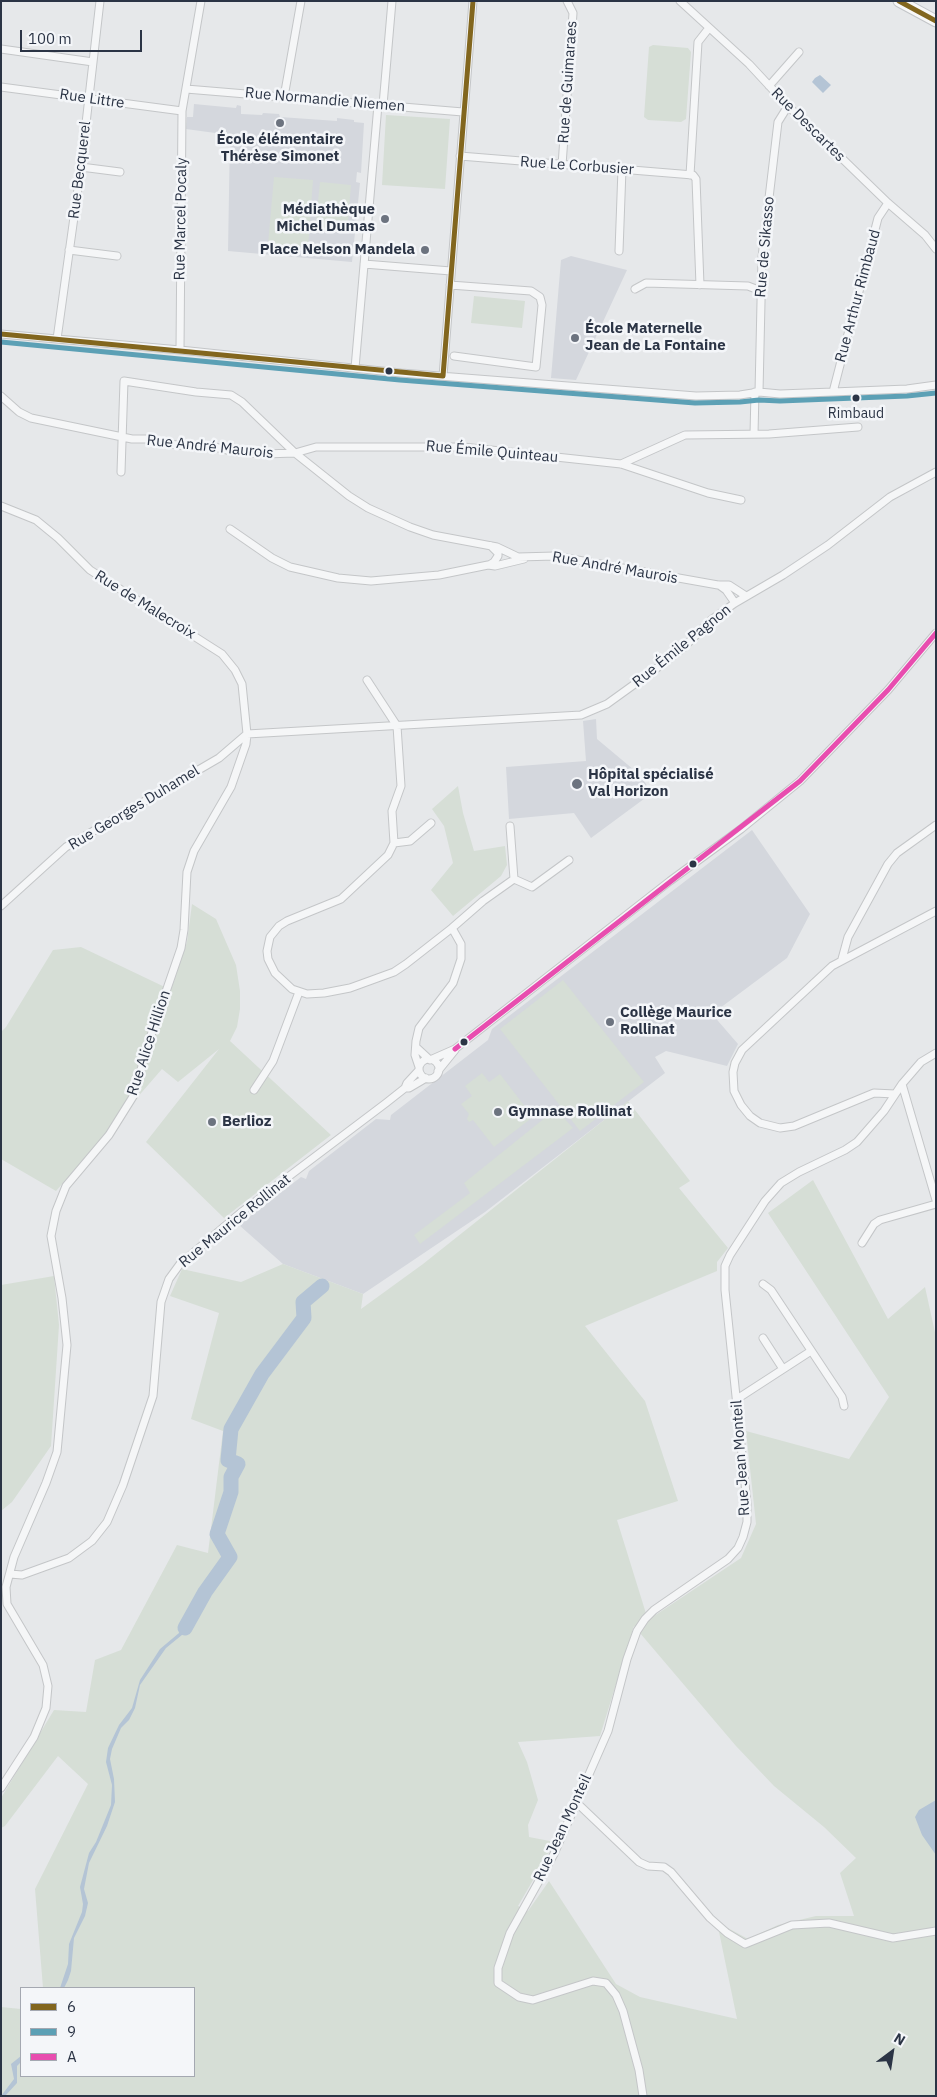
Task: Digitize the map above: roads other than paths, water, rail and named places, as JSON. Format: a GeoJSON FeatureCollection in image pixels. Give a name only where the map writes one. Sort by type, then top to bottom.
{"type":"FeatureCollection","features":[{"type":"Feature","properties":{"kind":"main road"},"geometry":{"type":"LineString","coordinates":[[899,1],[936,21]]}},
{"type":"Feature","properties":{"kind":"street","name":"Rue Becquerel"},"geometry":{"type":"LineString","coordinates":[[58,340],[81,167],[100,1]]}},
{"type":"Feature","properties":{"kind":"street","name":"Rue Marcel Pocaly"},"geometry":{"type":"LineString","coordinates":[[180,350],[182,111],[201,1]]}},
{"type":"Feature","properties":{"kind":"street"},"geometry":{"type":"LineString","coordinates":[[284,97],[301,1]]}},
{"type":"Feature","properties":{"kind":"street"},"geometry":{"type":"LineString","coordinates":[[355,368],[380,105],[392,1]]}},
{"type":"Feature","properties":{"kind":"street"},"geometry":{"type":"LineString","coordinates":[[443,376],[473,1]]}},
{"type":"Feature","properties":{"kind":"street","name":"Rue de Guimaraes"},"geometry":{"type":"LineString","coordinates":[[562,164],[573,13],[567,1]]}},
{"type":"Feature","properties":{"kind":"street","name":"Rue Descartes"},"geometry":{"type":"LineString","coordinates":[[680,1],[770,86],[788,106],[888,203],[925,235],[936,249]]}},
{"type":"Feature","properties":{"kind":"street"},"geometry":{"type":"LineString","coordinates":[[700,285],[696,179],[691,175],[698,42],[709,28]]}},
{"type":"Feature","properties":{"kind":"street"},"geometry":{"type":"LineString","coordinates":[[1,49],[93,62]]}},
{"type":"Feature","properties":{"kind":"street"},"geometry":{"type":"LineString","coordinates":[[770,86],[800,52]]}},
{"type":"Feature","properties":{"kind":"street","name":"Rue Littre"},"geometry":{"type":"LineString","coordinates":[[1,86],[182,111]]}},
{"type":"Feature","properties":{"kind":"street","name":"Rue Normandie Niemen"},"geometry":{"type":"LineString","coordinates":[[186,89],[463,112]]}},
{"type":"Feature","properties":{"kind":"street","name":"Rue de Sikasso"},"geometry":{"type":"LineString","coordinates":[[754,434],[762,257],[778,122],[788,106]]}},
{"type":"Feature","properties":{"kind":"street","name":"Rue Le Corbusier"},"geometry":{"type":"LineString","coordinates":[[460,156],[691,175]]}},
{"type":"Feature","properties":{"kind":"street"},"geometry":{"type":"LineString","coordinates":[[81,167],[120,172]]}},
{"type":"Feature","properties":{"kind":"street"},"geometry":{"type":"LineString","coordinates":[[619,251],[622,169]]}},
{"type":"Feature","properties":{"kind":"street","name":"Rue Arthur Rimbaud"},"geometry":{"type":"LineString","coordinates":[[833,392],[878,218],[888,203]]}},
{"type":"Feature","properties":{"kind":"street"},"geometry":{"type":"LineString","coordinates":[[69,250],[116,256]]}},
{"type":"Feature","properties":{"kind":"street"},"geometry":{"type":"LineString","coordinates":[[364,268],[451,271]]}},
{"type":"Feature","properties":{"kind":"street"},"geometry":{"type":"LineString","coordinates":[[635,289],[646,283],[748,286],[761,291]]}},
{"type":"Feature","properties":{"kind":"street"},"geometry":{"type":"LineString","coordinates":[[450,285],[531,291],[540,297],[542,305],[536,367],[454,356]]}},
{"type":"Feature","properties":{"kind":"street"},"geometry":{"type":"LineString","coordinates":[[1,334],[443,376],[696,396],[740,396],[757,392],[780,394],[907,389],[936,385]]}},
{"type":"Feature","properties":{"kind":"street"},"geometry":{"type":"LineString","coordinates":[[122,472],[124,381],[196,392],[231,395],[242,402],[295,453]]}},
{"type":"Feature","properties":{"kind":"street","name":"Rue André Maurois"},"geometry":{"type":"LineString","coordinates":[[1,396],[19,412],[31,418],[122,437],[196,447],[210,446],[236,452],[295,453],[349,496],[390,519],[433,535],[490,545],[518,557],[555,556],[718,585],[729,585],[746,596]]}},
{"type":"Feature","properties":{"kind":"street"},"geometry":{"type":"LineString","coordinates":[[622,464],[685,435],[783,434],[858,427]]}},
{"type":"Feature","properties":{"kind":"street","name":"Rue Émile Quinteau"},"geometry":{"type":"LineString","coordinates":[[295,453],[316,447],[444,446],[622,464],[708,494],[741,500]]}},
{"type":"Feature","properties":{"kind":"street","name":"Rue Émile Pagnon"},"geometry":{"type":"LineString","coordinates":[[247,734],[581,715],[607,704],[683,648],[711,620],[735,603],[783,575],[828,545],[890,497],[936,472]]}},
{"type":"Feature","properties":{"kind":"street","name":"Rue de Malecroix"},"geometry":{"type":"LineString","coordinates":[[1,506],[36,520],[58,538],[90,570],[222,654],[235,670],[242,684],[247,734]]}},
{"type":"Feature","properties":{"kind":"street"},"geometry":{"type":"LineString","coordinates":[[230,529],[272,558],[290,567],[338,578],[371,581],[439,575],[488,565],[494,562],[498,556],[498,553],[490,545]]}},
{"type":"Feature","properties":{"kind":"street"},"geometry":{"type":"LineString","coordinates":[[488,565],[495,566],[527,558]]}},
{"type":"Feature","properties":{"kind":"street"},"geometry":{"type":"LineString","coordinates":[[718,585],[726,590],[735,603]]}},
{"type":"Feature","properties":{"kind":"street"},"geometry":{"type":"LineString","coordinates":[[419,1069],[422,1062],[455,1049],[800,781],[888,690],[936,633]]}},
{"type":"Feature","properties":{"kind":"street"},"geometry":{"type":"LineString","coordinates":[[367,680],[397,726],[401,786],[392,811],[394,843],[388,855],[341,899],[286,921],[274,932],[267,951],[271,966],[287,986],[299,992],[324,993],[350,988],[394,972],[452,928],[483,901],[514,880]]}},
{"type":"Feature","properties":{"kind":"street","name":"Rue Georges Duhamel"},"geometry":{"type":"LineString","coordinates":[[1,906],[66,847],[219,758],[247,734]]}},
{"type":"Feature","properties":{"kind":"street","name":"Rue Alice Hillion"},"geometry":{"type":"LineString","coordinates":[[1,1788],[34,1737],[46,1708],[48,1686],[43,1666],[7,1604],[6,1587],[14,1557],[46,1483],[58,1444],[67,1344],[62,1298],[51,1236],[56,1211],[66,1186],[109,1135],[134,1095],[149,1041],[181,948],[184,930],[187,872],[194,851],[232,787],[246,744],[247,734]]}},
{"type":"Feature","properties":{"kind":"street"},"geometry":{"type":"LineString","coordinates":[[394,843],[410,841],[432,823]]}},
{"type":"Feature","properties":{"kind":"street"},"geometry":{"type":"LineString","coordinates":[[510,826],[514,880]]}},
{"type":"Feature","properties":{"kind":"street"},"geometry":{"type":"LineString","coordinates":[[842,959],[848,937],[888,864],[898,853],[936,826]]}},
{"type":"Feature","properties":{"kind":"street"},"geometry":{"type":"LineString","coordinates":[[514,880],[532,887],[569,860]]}},
{"type":"Feature","properties":{"kind":"street"},"geometry":{"type":"LineString","coordinates":[[895,1094],[874,1093],[794,1126],[780,1128],[760,1123],[750,1116],[737,1099],[734,1091],[733,1072],[735,1063],[742,1050],[832,966],[842,959],[936,911]]}},
{"type":"Feature","properties":{"kind":"street"},"geometry":{"type":"LineString","coordinates":[[452,928],[461,944],[458,969],[447,992],[419,1028],[416,1055],[421,1076],[426,1078],[435,1077],[455,1049]]}},
{"type":"Feature","properties":{"kind":"street"},"geometry":{"type":"LineString","coordinates":[[254,1090],[273,1061],[299,992]]}},
{"type":"Feature","properties":{"kind":"street"},"geometry":{"type":"LineString","coordinates":[[416,1047],[436,1064],[438,1071]]}},
{"type":"Feature","properties":{"kind":"street","name":"Rue Jean Monteil"},"geometry":{"type":"LineString","coordinates":[[643,2096],[639,2070],[623,2011],[616,1995],[606,1982],[592,1981],[533,2000],[519,1997],[498,1983],[498,1968],[510,1933],[554,1854],[608,1731],[627,1658],[637,1631],[654,1610],[728,1559],[738,1548],[747,1522],[747,1503],[725,1290],[724,1274],[730,1255],[765,1201],[781,1183],[857,1142],[884,1111],[902,1084],[921,1062],[936,1053]]}},
{"type":"Feature","properties":{"kind":"street","name":"Rue Maurice Rollinat"},"geometry":{"type":"LineString","coordinates":[[406,1088],[407,1083],[419,1069]]}},
{"type":"Feature","properties":{"kind":"street","name":"Rue Maurice Rollinat"},"geometry":{"type":"LineString","coordinates":[[10,1574],[22,1575],[69,1558],[88,1545],[107,1522],[123,1485],[153,1396],[161,1302],[169,1279],[180,1264],[243,1211],[406,1088],[410,1088],[426,1078]]}},
{"type":"Feature","properties":{"kind":"street"},"geometry":{"type":"LineString","coordinates":[[902,1084],[936,1200]]}},
{"type":"Feature","properties":{"kind":"street"},"geometry":{"type":"LineString","coordinates":[[862,1244],[874,1224],[880,1220],[936,1204]]}},
{"type":"Feature","properties":{"kind":"street"},"geometry":{"type":"LineString","coordinates":[[763,1284],[770,1290],[842,1397],[844,1406]]}},
{"type":"Feature","properties":{"kind":"street"},"geometry":{"type":"LineString","coordinates":[[763,1338],[784,1369]]}},
{"type":"Feature","properties":{"kind":"street"},"geometry":{"type":"LineString","coordinates":[[737,1399],[811,1351]]}},
{"type":"Feature","properties":{"kind":"street"},"geometry":{"type":"LineString","coordinates":[[576,1802],[639,1862],[648,1866],[664,1867],[671,1872],[710,1918],[727,1933],[745,1944],[792,1925],[802,1924],[829,1923],[893,1938],[936,1931]]}},
{"type":"Feature","properties":{"kind":"water"},"geometry":{"type":"Polygon","coordinates":[[[820,75],[831,85],[823,93],[812,82],[820,75]]]}},
{"type":"Feature","properties":{"kind":"water"},"geometry":{"type":"Polygon","coordinates":[[[185,1628],[188,1630],[166,1648],[140,1685],[135,1708],[129,1720],[121,1728],[112,1749],[110,1759],[114,1779],[115,1802],[107,1826],[89,1863],[84,1889],[88,1903],[85,1916],[74,1938],[71,1971],[68,1980],[64,1987],[60,1987],[68,1964],[69,1944],[82,1912],[83,1904],[80,1887],[89,1853],[96,1842],[111,1805],[112,1785],[106,1762],[108,1748],[119,1725],[132,1708],[140,1680],[160,1649],[185,1628]]]}},
{"type":"Feature","properties":{"kind":"water"},"geometry":{"type":"Polygon","coordinates":[[[936,1800],[936,1855],[922,1835],[915,1817],[919,1810],[936,1800]]]}},
{"type":"Feature","properties":{"kind":"water"},"geometry":{"type":"Polygon","coordinates":[[[20,2057],[20,2063],[17,2066],[17,2083],[5,2096],[1,2096],[14,2079],[11,2064],[20,2057]]]}},
{"type":"Feature","properties":{"kind":"waterway"},"geometry":{"type":"LineString","coordinates":[[185,1628],[205,1592],[230,1557],[217,1534],[231,1492],[231,1477],[238,1464],[228,1460],[231,1429],[262,1374],[304,1318],[303,1302],[322,1286]]}},
{"type":"Feature","properties":{"kind":"place","name":"École élémentaire Thérèse Simonet"},"geometry":{"type":"Point","coordinates":[280,123]}},
{"type":"Feature","properties":{"kind":"place","name":"Médiathèque Michel Dumas"},"geometry":{"type":"Point","coordinates":[385,219]}},
{"type":"Feature","properties":{"kind":"place","name":"Place Nelson Mandela"},"geometry":{"type":"Point","coordinates":[425,250]}},
{"type":"Feature","properties":{"kind":"place","name":"École Maternelle Jean de La Fontaine"},"geometry":{"type":"Point","coordinates":[575,338]}},
{"type":"Feature","properties":{"kind":"place","name":"Rimbaud"},"geometry":{"type":"Point","coordinates":[856,398]}},
{"type":"Feature","properties":{"kind":"place","name":"Hôpital spécialisé Val Horizon"},"geometry":{"type":"Point","coordinates":[577,784]}},
{"type":"Feature","properties":{"kind":"place","name":"Collège Maurice Rollinat"},"geometry":{"type":"Point","coordinates":[610,1022]}},
{"type":"Feature","properties":{"kind":"place","name":"Gymnase Rollinat"},"geometry":{"type":"Point","coordinates":[498,1112]}},
{"type":"Feature","properties":{"kind":"place","name":"Berlioz"},"geometry":{"type":"Point","coordinates":[212,1122]}}]}
